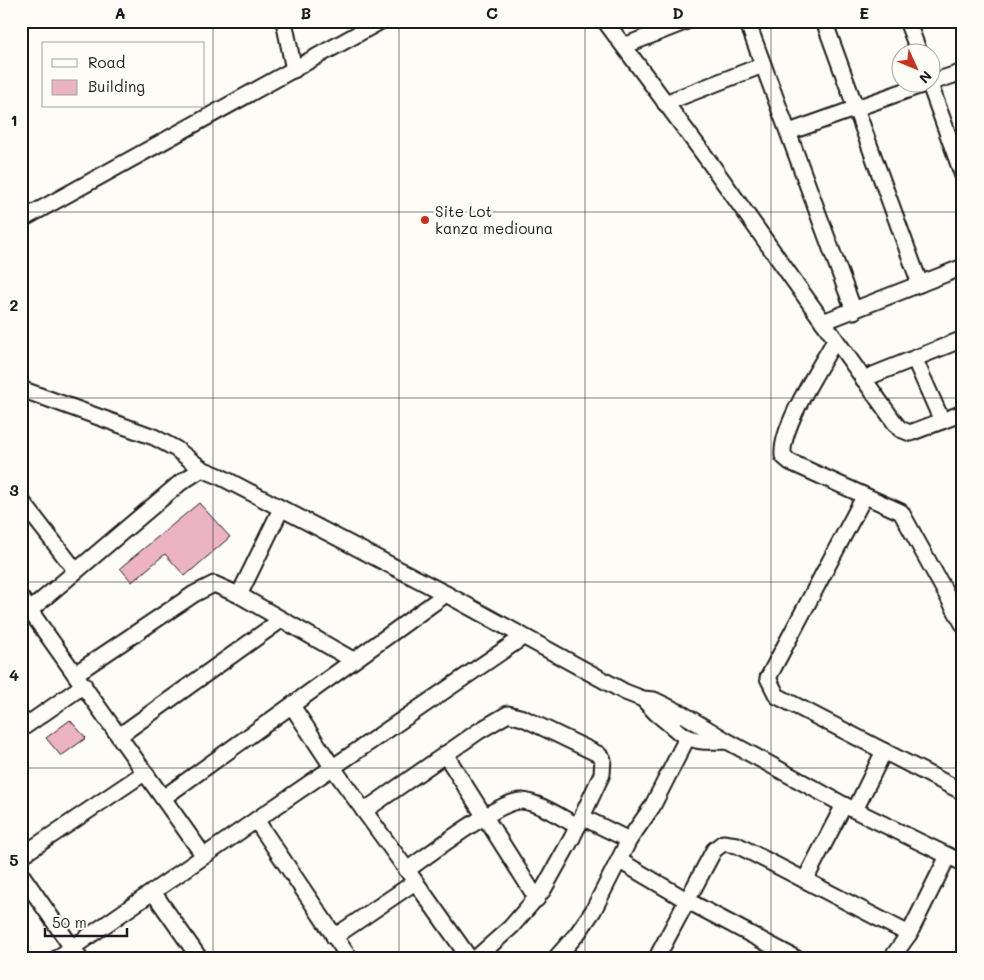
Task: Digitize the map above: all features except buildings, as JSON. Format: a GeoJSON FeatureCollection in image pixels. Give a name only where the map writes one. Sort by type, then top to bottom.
{"type":"FeatureCollection","features":[{"type":"Feature","properties":{"kind":"street"},"geometry":{"type":"LineString","coordinates":[[284,21],[294,70]]}},
{"type":"Feature","properties":{"kind":"street"},"geometry":{"type":"LineString","coordinates":[[21,220],[381,21]]}},
{"type":"Feature","properties":{"kind":"street"},"geometry":{"type":"LineString","coordinates":[[605,21],[708,160],[894,423],[904,432],[914,432],[963,412]]}},
{"type":"Feature","properties":{"kind":"street"},"geometry":{"type":"LineString","coordinates":[[624,46],[688,21]]}},
{"type":"Feature","properties":{"kind":"street"},"geometry":{"type":"LineString","coordinates":[[746,21],[789,132],[854,311]]}},
{"type":"Feature","properties":{"kind":"street"},"geometry":{"type":"LineString","coordinates":[[824,21],[920,284]]}},
{"type":"Feature","properties":{"kind":"street"},"geometry":{"type":"LineString","coordinates":[[908,21],[915,42]]}},
{"type":"Feature","properties":{"kind":"street"},"geometry":{"type":"LineString","coordinates":[[665,103],[763,65]]}},
{"type":"Feature","properties":{"kind":"street"},"geometry":{"type":"LineString","coordinates":[[942,78],[963,72]]}},
{"type":"Feature","properties":{"kind":"street"},"geometry":{"type":"LineString","coordinates":[[789,132],[903,92]]}},
{"type":"Feature","properties":{"kind":"street"},"geometry":{"type":"LineString","coordinates":[[934,92],[963,176]]}},
{"type":"Feature","properties":{"kind":"street"},"geometry":{"type":"LineString","coordinates":[[823,322],[963,267]]}},
{"type":"Feature","properties":{"kind":"street"},"geometry":{"type":"LineString","coordinates":[[863,379],[915,360],[963,338]]}},
{"type":"Feature","properties":{"kind":"street"},"geometry":{"type":"LineString","coordinates":[[835,340],[787,429],[782,448],[783,456],[790,462],[864,497],[901,512],[963,624]]}},
{"type":"Feature","properties":{"kind":"street"},"geometry":{"type":"LineString","coordinates":[[915,360],[942,421]]}},
{"type":"Feature","properties":{"kind":"street"},"geometry":{"type":"LineString","coordinates":[[21,388],[154,437],[176,448],[202,469],[446,594],[617,687],[643,699],[654,700],[681,713],[708,727],[727,741],[850,808],[963,863]]}},
{"type":"Feature","properties":{"kind":"street"},"geometry":{"type":"LineString","coordinates":[[202,469],[180,484],[76,571],[24,608],[79,680],[204,856]]}},
{"type":"Feature","properties":{"kind":"street"},"geometry":{"type":"LineString","coordinates":[[864,497],[768,678],[777,696],[963,792]]}},
{"type":"Feature","properties":{"kind":"street"},"geometry":{"type":"LineString","coordinates":[[21,500],[76,571]]}},
{"type":"Feature","properties":{"kind":"street"},"geometry":{"type":"LineString","coordinates":[[239,594],[281,509]]}},
{"type":"Feature","properties":{"kind":"street"},"geometry":{"type":"LineString","coordinates":[[21,729],[79,680],[207,586],[218,585],[239,594],[353,660]]}},
{"type":"Feature","properties":{"kind":"street"},"geometry":{"type":"LineString","coordinates":[[163,798],[446,594]]}},
{"type":"Feature","properties":{"kind":"street"},"geometry":{"type":"LineString","coordinates":[[119,736],[281,620]]}},
{"type":"Feature","properties":{"kind":"street"},"geometry":{"type":"LineString","coordinates":[[56,959],[76,953],[153,892],[523,637]]}},
{"type":"Feature","properties":{"kind":"street"},"geometry":{"type":"LineString","coordinates":[[643,699],[673,727],[694,740],[727,741]]}},
{"type":"Feature","properties":{"kind":"street"},"geometry":{"type":"LineString","coordinates":[[292,706],[333,768],[470,959]]}},
{"type":"Feature","properties":{"kind":"street"},"geometry":{"type":"LineString","coordinates":[[673,727],[672,718],[681,713]]}},
{"type":"Feature","properties":{"kind":"street"},"geometry":{"type":"LineString","coordinates":[[364,811],[445,754],[506,715],[523,718],[598,754],[603,759],[602,774],[552,876],[537,899],[512,927],[475,959]]}},
{"type":"Feature","properties":{"kind":"street"},"geometry":{"type":"LineString","coordinates":[[555,959],[586,922],[620,861],[629,840],[652,807],[670,767],[694,740],[708,736],[708,727]]}},
{"type":"Feature","properties":{"kind":"street"},"geometry":{"type":"LineString","coordinates":[[805,880],[884,752]]}},
{"type":"Feature","properties":{"kind":"street"},"geometry":{"type":"LineString","coordinates":[[445,754],[537,899]]}},
{"type":"Feature","properties":{"kind":"street"},"geometry":{"type":"LineString","coordinates":[[21,856],[144,773]]}},
{"type":"Feature","properties":{"kind":"street"},"geometry":{"type":"LineString","coordinates":[[334,937],[486,816],[508,804],[522,801],[629,840]]}},
{"type":"Feature","properties":{"kind":"street"},"geometry":{"type":"LineString","coordinates":[[256,820],[350,959]]}},
{"type":"Feature","properties":{"kind":"street"},"geometry":{"type":"LineString","coordinates":[[656,959],[714,850],[723,843],[737,845],[909,934]]}},
{"type":"Feature","properties":{"kind":"street"},"geometry":{"type":"LineString","coordinates":[[893,958],[909,934],[948,856]]}},
{"type":"Feature","properties":{"kind":"street"},"geometry":{"type":"LineString","coordinates":[[620,861],[688,901],[797,959]]}},
{"type":"Feature","properties":{"kind":"street"},"geometry":{"type":"LineString","coordinates":[[21,874],[76,953]]}},
{"type":"Feature","properties":{"kind":"street"},"geometry":{"type":"LineString","coordinates":[[153,892],[200,959]]}},
{"type":"Feature","properties":{"kind":"place","name":"Site Lot kanza mediouna"},"geometry":{"type":"Point","coordinates":[425,220]}}]}
